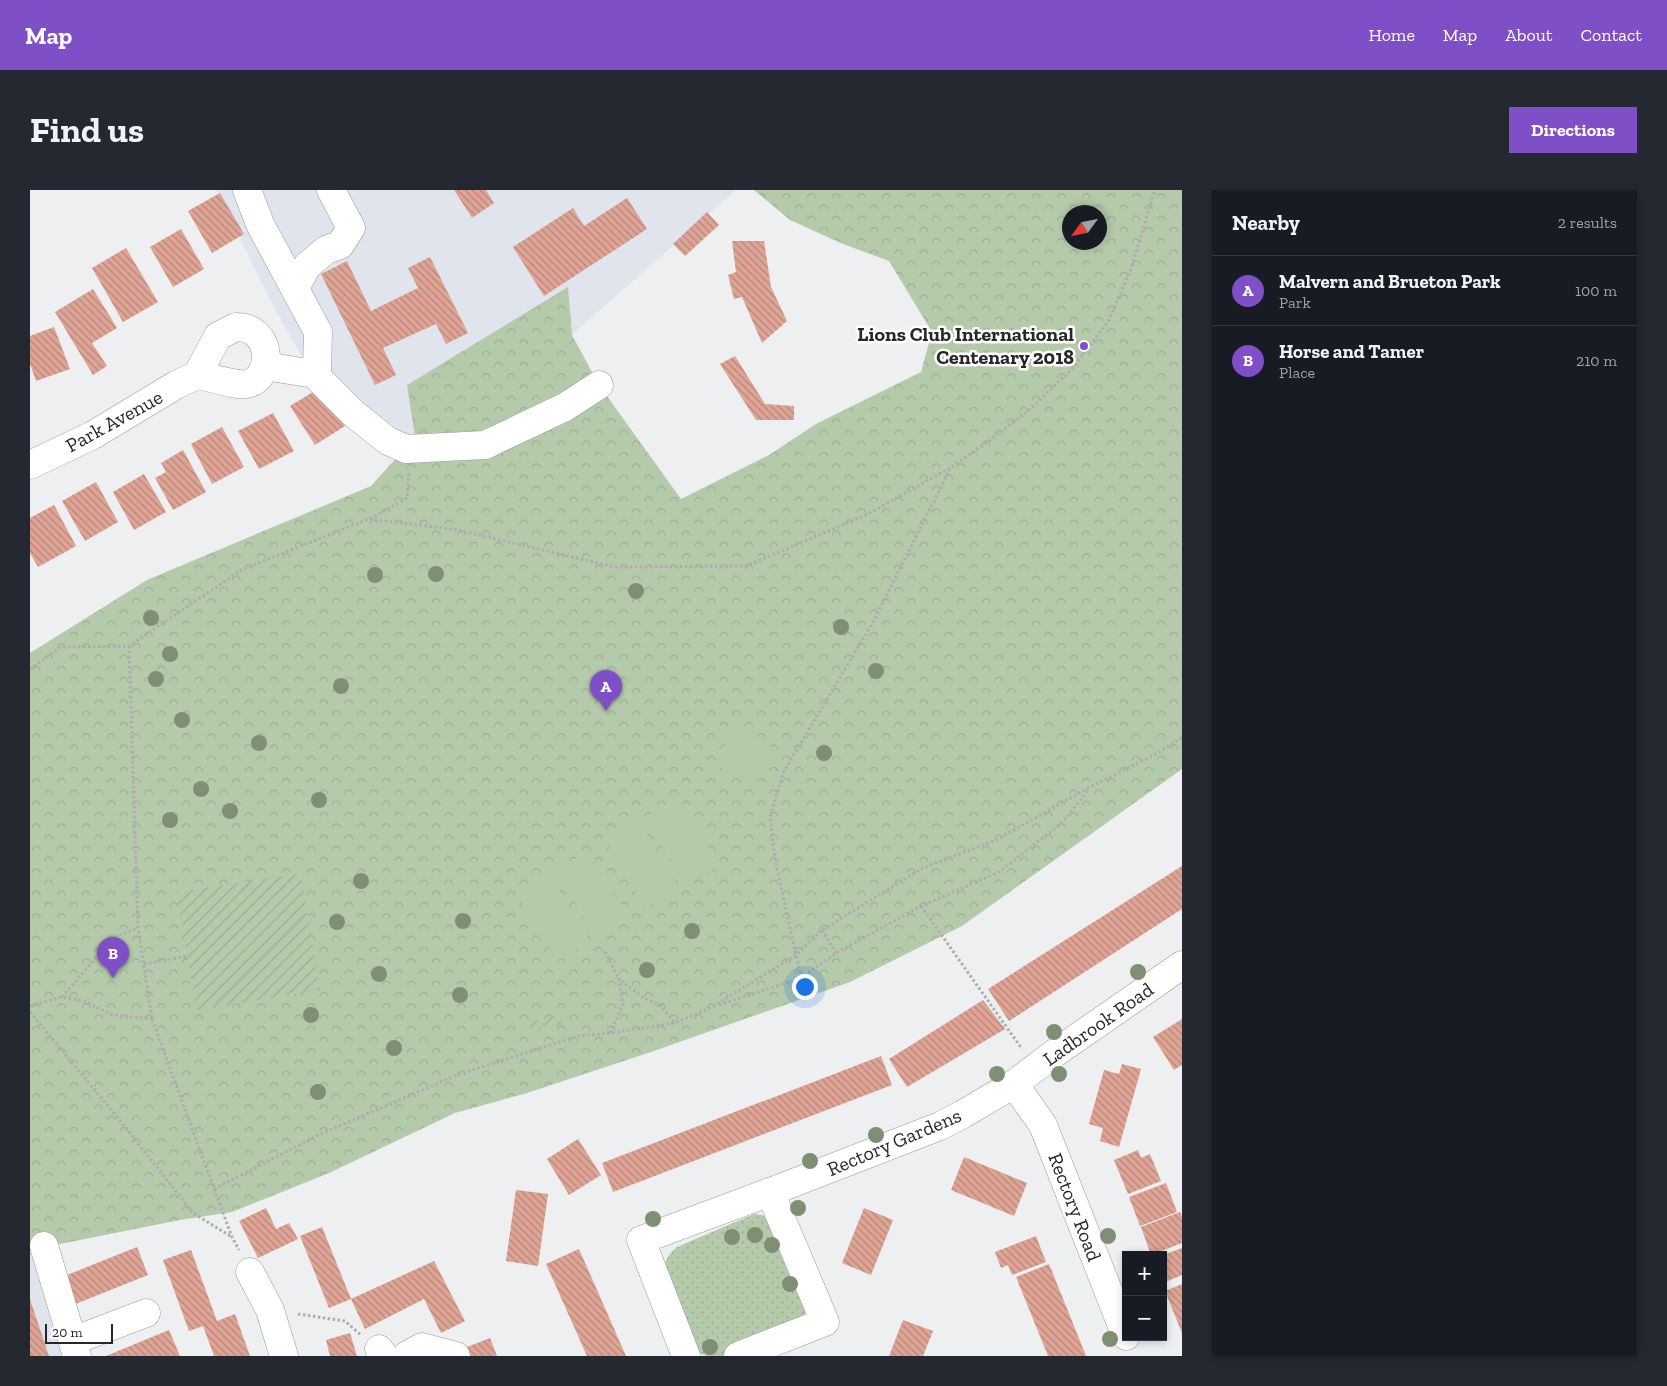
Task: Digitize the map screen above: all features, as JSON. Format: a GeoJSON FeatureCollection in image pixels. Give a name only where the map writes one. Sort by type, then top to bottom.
{"type":"FeatureCollection","features":[{"type":"Feature","properties":{"kind":"street"},"geometry":{"type":"LineString","coordinates":[[247,190],[260,224],[318,332],[317,369],[314,374]]}},
{"type":"Feature","properties":{"kind":"street"},"geometry":{"type":"LineString","coordinates":[[296,288],[307,266],[326,250],[340,245],[351,228],[330,190]]}},
{"type":"Feature","properties":{"kind":"street"},"geometry":{"type":"LineString","coordinates":[[236,327],[252,330],[260,336],[265,346],[264,366],[260,376],[252,383],[238,385],[213,377],[198,375],[218,336],[236,327]]}},
{"type":"Feature","properties":{"kind":"street"},"geometry":{"type":"LineString","coordinates":[[264,366],[314,374],[354,414],[388,441],[406,449],[485,445],[565,407],[599,385]]}},
{"type":"Feature","properties":{"kind":"street","name":"Park Avenue"},"geometry":{"type":"LineString","coordinates":[[30,465],[94,435],[176,385],[198,375]]}},
{"type":"Feature","properties":{"kind":"street","name":"Ladbrook Road"},"geometry":{"type":"LineString","coordinates":[[1024,1076],[1182,965]]}},
{"type":"Feature","properties":{"kind":"street","name":"Rectory Gardens"},"geometry":{"type":"LineString","coordinates":[[686,1356],[636,1237],[770,1192],[940,1126],[1024,1076]]}},
{"type":"Feature","properties":{"kind":"street","name":"Rectory Road"},"geometry":{"type":"LineString","coordinates":[[1024,1076],[1122,1326]]}},
{"type":"Feature","properties":{"kind":"street"},"geometry":{"type":"LineString","coordinates":[[738,1356],[827,1323],[770,1192]]}},
{"type":"Feature","properties":{"kind":"street"},"geometry":{"type":"LineString","coordinates":[[44,1246],[75,1349],[146,1313]]}},
{"type":"Feature","properties":{"kind":"street"},"geometry":{"type":"LineString","coordinates":[[250,1272],[270,1310],[284,1356]]}},
{"type":"Feature","properties":{"kind":"street","name":"Rectory Road"},"geometry":{"type":"LineString","coordinates":[[1128,1341],[1134,1356]]}},
{"type":"Feature","properties":{"kind":"street"},"geometry":{"type":"LineString","coordinates":[[406,1356],[422,1347],[456,1356]]}},
{"type":"Feature","properties":{"kind":"path"},"geometry":{"type":"LineString","coordinates":[[369,519],[458,530],[615,567],[746,566],[866,515],[950,468],[1028,411],[1070,370],[1108,322],[1132,269],[1155,190]]}},
{"type":"Feature","properties":{"kind":"path"},"geometry":{"type":"LineString","coordinates":[[30,669],[61,647],[129,646],[243,569],[369,519],[407,498],[410,479],[406,449]]}},
{"type":"Feature","properties":{"kind":"path"},"geometry":{"type":"LineString","coordinates":[[801,978],[775,859],[770,817],[783,773],[873,622],[950,468]]}},
{"type":"Feature","properties":{"kind":"path"},"geometry":{"type":"LineString","coordinates":[[30,1012],[118,1118],[193,1213],[232,1237],[152,1019],[138,928],[129,646]]}},
{"type":"Feature","properties":{"kind":"path"},"geometry":{"type":"LineString","coordinates":[[712,1007],[796,956],[822,930],[923,868],[996,840],[1090,787],[1158,753],[1182,737]]}},
{"type":"Feature","properties":{"kind":"path"},"geometry":{"type":"LineString","coordinates":[[214,1189],[321,1134],[457,1075],[578,1036],[675,1023],[712,1007],[801,978],[836,953],[921,906],[999,872],[1063,822],[1090,787]]}},
{"type":"Feature","properties":{"kind":"path"},"geometry":{"type":"LineString","coordinates":[[921,906],[1024,1076]]}},
{"type":"Feature","properties":{"kind":"path"},"geometry":{"type":"LineString","coordinates":[[62,997],[114,937],[138,928]]}},
{"type":"Feature","properties":{"kind":"path"},"geometry":{"type":"LineString","coordinates":[[822,930],[836,953]]}},
{"type":"Feature","properties":{"kind":"path"},"geometry":{"type":"LineString","coordinates":[[606,952],[619,979],[623,1004],[610,1033]]}},
{"type":"Feature","properties":{"kind":"path"},"geometry":{"type":"LineString","coordinates":[[143,964],[187,956]]}},
{"type":"Feature","properties":{"kind":"path"},"geometry":{"type":"LineString","coordinates":[[619,979],[641,996],[661,1006],[675,1023]]}},
{"type":"Feature","properties":{"kind":"path"},"geometry":{"type":"LineString","coordinates":[[30,1006],[62,997],[84,1001],[113,1015],[152,1019]]}},
{"type":"Feature","properties":{"kind":"path"},"geometry":{"type":"LineString","coordinates":[[270,1310],[345,1322],[382,1353]]}},
{"type":"Feature","properties":{"kind":"shaded area"},"geometry":{"type":"Polygon","coordinates":[[[216,190],[736,190],[572,335],[557,368],[415,437],[394,433],[326,371],[302,356],[276,311],[216,190]]]}},
{"type":"Feature","properties":{"kind":"shaded area"},"geometry":{"type":"Polygon","coordinates":[[[31,1250],[63,1356],[30,1356],[31,1250]]]}},
{"type":"Feature","properties":{"kind":"green space"},"geometry":{"type":"Polygon","coordinates":[[[754,190],[1182,190],[1182,769],[962,926],[850,982],[648,1053],[527,1093],[455,1113],[329,1173],[232,1212],[180,1220],[30,1250],[30,653],[147,580],[371,486],[415,437],[407,385],[568,287],[572,335],[599,385],[681,499],[769,455],[816,424],[921,372],[932,332],[889,261],[843,244],[790,220],[754,190]]]}},
{"type":"Feature","properties":{"kind":"green space"},"geometry":{"type":"Polygon","coordinates":[[[737,727],[776,750],[754,787],[715,764],[737,727]]]}},
{"type":"Feature","properties":{"kind":"green space"},"geometry":{"type":"Polygon","coordinates":[[[678,797],[719,865],[686,885],[645,817],[678,797]]]}},
{"type":"Feature","properties":{"kind":"green space"},"geometry":{"type":"Polygon","coordinates":[[[638,820],[679,888],[646,908],[605,840],[638,820]]]}},
{"type":"Feature","properties":{"kind":"green space"},"geometry":{"type":"Polygon","coordinates":[[[589,850],[629,918],[596,938],[556,870],[589,850]]]}},
{"type":"Feature","properties":{"kind":"green space"},"geometry":{"type":"Polygon","coordinates":[[[301,873],[320,990],[196,1010],[177,892],[301,873]]]}},
{"type":"Feature","properties":{"kind":"green space"},"geometry":{"type":"Polygon","coordinates":[[[549,873],[589,941],[557,961],[516,893],[549,873]]]}},
{"type":"Feature","properties":{"kind":"green space"},"geometry":{"type":"Polygon","coordinates":[[[559,1014],[562,1025],[546,1025],[531,1031],[528,1020],[545,1020],[559,1014]]]}},
{"type":"Feature","properties":{"kind":"green space"},"geometry":{"type":"Polygon","coordinates":[[[754,1214],[762,1215],[771,1220],[806,1313],[802,1321],[726,1356],[707,1356],[697,1352],[664,1270],[665,1263],[677,1247],[754,1214]]]}},
{"type":"Feature","properties":{"kind":"building"},"geometry":{"type":"Polygon","coordinates":[[[454,190],[486,190],[494,203],[472,218],[454,190]]]}},
{"type":"Feature","properties":{"kind":"building"},"geometry":{"type":"Polygon","coordinates":[[[220,193],[244,234],[212,253],[188,211],[220,193]]]}},
{"type":"Feature","properties":{"kind":"building"},"geometry":{"type":"Polygon","coordinates":[[[627,198],[647,229],[544,296],[513,247],[573,208],[584,226],[627,198]]]}},
{"type":"Feature","properties":{"kind":"building"},"geometry":{"type":"Polygon","coordinates":[[[707,212],[719,225],[685,256],[673,244],[707,212]]]}},
{"type":"Feature","properties":{"kind":"building"},"geometry":{"type":"Polygon","coordinates":[[[181,229],[204,269],[173,287],[150,247],[181,229]]]}},
{"type":"Feature","properties":{"kind":"building"},"geometry":{"type":"Polygon","coordinates":[[[732,241],[764,241],[771,287],[787,321],[762,343],[742,297],[734,299],[728,275],[736,272],[732,241]]]}},
{"type":"Feature","properties":{"kind":"building"},"geometry":{"type":"Polygon","coordinates":[[[126,248],[158,302],[123,322],[92,268],[126,248]]]}},
{"type":"Feature","properties":{"kind":"building"},"geometry":{"type":"Polygon","coordinates":[[[430,257],[468,333],[446,344],[436,324],[383,348],[396,375],[375,385],[321,274],[347,261],[371,311],[418,288],[408,268],[430,257]]]}},
{"type":"Feature","properties":{"kind":"building"},"geometry":{"type":"Polygon","coordinates":[[[93,289],[117,328],[92,343],[107,366],[93,375],[55,312],[93,289]]]}},
{"type":"Feature","properties":{"kind":"building"},"geometry":{"type":"Polygon","coordinates":[[[54,327],[70,369],[36,381],[30,364],[30,336],[54,327]]]}},
{"type":"Feature","properties":{"kind":"building"},"geometry":{"type":"Polygon","coordinates":[[[735,356],[765,404],[794,406],[794,420],[756,420],[720,364],[735,356]]]}},
{"type":"Feature","properties":{"kind":"building"},"geometry":{"type":"Polygon","coordinates":[[[321,387],[345,426],[315,445],[290,406],[321,387]]]}},
{"type":"Feature","properties":{"kind":"building"},"geometry":{"type":"Polygon","coordinates":[[[273,413],[294,451],[259,469],[238,431],[273,413]]]}},
{"type":"Feature","properties":{"kind":"building"},"geometry":{"type":"Polygon","coordinates":[[[222,427],[244,467],[212,484],[191,444],[222,427]]]}},
{"type":"Feature","properties":{"kind":"building"},"geometry":{"type":"Polygon","coordinates":[[[183,450],[206,492],[173,510],[155,478],[166,472],[161,463],[183,450]]]}},
{"type":"Feature","properties":{"kind":"building"},"geometry":{"type":"Polygon","coordinates":[[[144,474],[166,512],[134,530],[113,492],[144,474]]]}},
{"type":"Feature","properties":{"kind":"building"},"geometry":{"type":"Polygon","coordinates":[[[96,482],[118,522],[85,541],[62,501],[96,482]]]}},
{"type":"Feature","properties":{"kind":"building"},"geometry":{"type":"Polygon","coordinates":[[[54,505],[76,546],[38,567],[30,553],[30,518],[54,505]]]}},
{"type":"Feature","properties":{"kind":"building"},"geometry":{"type":"Polygon","coordinates":[[[1182,866],[1182,909],[1009,1021],[988,989],[1182,866]]]}},
{"type":"Feature","properties":{"kind":"building"},"geometry":{"type":"Polygon","coordinates":[[[983,1000],[1005,1029],[907,1087],[889,1059],[983,1000]]]}},
{"type":"Feature","properties":{"kind":"building"},"geometry":{"type":"Polygon","coordinates":[[[1182,1019],[1182,1065],[1174,1070],[1153,1037],[1182,1019]]]}},
{"type":"Feature","properties":{"kind":"building"},"geometry":{"type":"Polygon","coordinates":[[[881,1056],[892,1085],[613,1192],[602,1163],[881,1056]]]}},
{"type":"Feature","properties":{"kind":"building"},"geometry":{"type":"Polygon","coordinates":[[[1122,1064],[1141,1069],[1119,1147],[1100,1141],[1103,1128],[1089,1124],[1104,1070],[1119,1074],[1122,1064]]]}},
{"type":"Feature","properties":{"kind":"building"},"geometry":{"type":"Polygon","coordinates":[[[578,1139],[601,1175],[569,1195],[547,1159],[578,1139]]]}},
{"type":"Feature","properties":{"kind":"building"},"geometry":{"type":"Polygon","coordinates":[[[1138,1150],[1141,1158],[1150,1154],[1161,1181],[1128,1194],[1114,1160],[1138,1150]]]}},
{"type":"Feature","properties":{"kind":"building"},"geometry":{"type":"Polygon","coordinates":[[[964,1157],[1027,1183],[1014,1216],[951,1190],[964,1157]]]}},
{"type":"Feature","properties":{"kind":"building"},"geometry":{"type":"Polygon","coordinates":[[[1166,1183],[1177,1212],[1140,1226],[1129,1197],[1166,1183]]]}},
{"type":"Feature","properties":{"kind":"building"},"geometry":{"type":"Polygon","coordinates":[[[516,1190],[548,1194],[538,1266],[506,1261],[516,1190]]]}},
{"type":"Feature","properties":{"kind":"building"},"geometry":{"type":"Polygon","coordinates":[[[266,1208],[276,1229],[289,1223],[298,1239],[258,1258],[239,1221],[266,1208]]]}},
{"type":"Feature","properties":{"kind":"building"},"geometry":{"type":"Polygon","coordinates":[[[864,1208],[893,1220],[871,1275],[842,1263],[864,1208]]]}},
{"type":"Feature","properties":{"kind":"building"},"geometry":{"type":"Polygon","coordinates":[[[1180,1212],[1182,1217],[1182,1243],[1161,1251],[1150,1251],[1141,1227],[1180,1212]]]}},
{"type":"Feature","properties":{"kind":"building"},"geometry":{"type":"Polygon","coordinates":[[[322,1227],[351,1299],[329,1308],[300,1236],[322,1227]]]}},
{"type":"Feature","properties":{"kind":"building"},"geometry":{"type":"Polygon","coordinates":[[[1036,1236],[1046,1262],[1012,1275],[1008,1265],[1001,1268],[995,1252],[1036,1236]]]}},
{"type":"Feature","properties":{"kind":"building"},"geometry":{"type":"Polygon","coordinates":[[[137,1247],[148,1275],[73,1305],[62,1277],[137,1247]]]}},
{"type":"Feature","properties":{"kind":"building"},"geometry":{"type":"Polygon","coordinates":[[[1182,1248],[1182,1275],[1167,1281],[1167,1254],[1182,1248]]]}},
{"type":"Feature","properties":{"kind":"building"},"geometry":{"type":"Polygon","coordinates":[[[579,1249],[626,1356],[587,1356],[546,1264],[579,1249]]]}},
{"type":"Feature","properties":{"kind":"building"},"geometry":{"type":"Polygon","coordinates":[[[191,1250],[217,1321],[235,1314],[250,1356],[214,1356],[203,1326],[189,1331],[163,1260],[191,1250]]]}},
{"type":"Feature","properties":{"kind":"building"},"geometry":{"type":"Polygon","coordinates":[[[434,1261],[465,1321],[441,1333],[424,1299],[365,1329],[351,1299],[434,1261]]]}},
{"type":"Feature","properties":{"kind":"building"},"geometry":{"type":"Polygon","coordinates":[[[1049,1264],[1086,1356],[1048,1356],[1016,1277],[1049,1264]]]}},
{"type":"Feature","properties":{"kind":"building"},"geometry":{"type":"Polygon","coordinates":[[[1182,1284],[1182,1333],[1167,1296],[1167,1290],[1182,1284]]]}},
{"type":"Feature","properties":{"kind":"building"},"geometry":{"type":"Polygon","coordinates":[[[30,1299],[49,1356],[30,1356],[30,1299]]]}},
{"type":"Feature","properties":{"kind":"building"},"geometry":{"type":"Polygon","coordinates":[[[903,1320],[933,1331],[923,1356],[889,1356],[903,1320]]]}},
{"type":"Feature","properties":{"kind":"building"},"geometry":{"type":"Polygon","coordinates":[[[169,1330],[180,1356],[106,1356],[169,1330]]]}},
{"type":"Feature","properties":{"kind":"building"},"geometry":{"type":"Polygon","coordinates":[[[350,1333],[357,1356],[330,1356],[326,1340],[350,1333]]]}},
{"type":"Feature","properties":{"kind":"building"},"geometry":{"type":"Polygon","coordinates":[[[490,1338],[497,1356],[470,1356],[467,1347],[490,1338]]]}},
{"type":"Feature","properties":{"kind":"place","name":"Lions Club International Centenary 2018"},"geometry":{"type":"Point","coordinates":[1084,346]}},
{"type":"Feature","properties":{"kind":"place","name":"Malvern and Brueton Park"},"geometry":{"type":"Point","coordinates":[606,711]}},
{"type":"Feature","properties":{"kind":"place","name":"Horse and Tamer"},"geometry":{"type":"Point","coordinates":[113,978]}}]}
